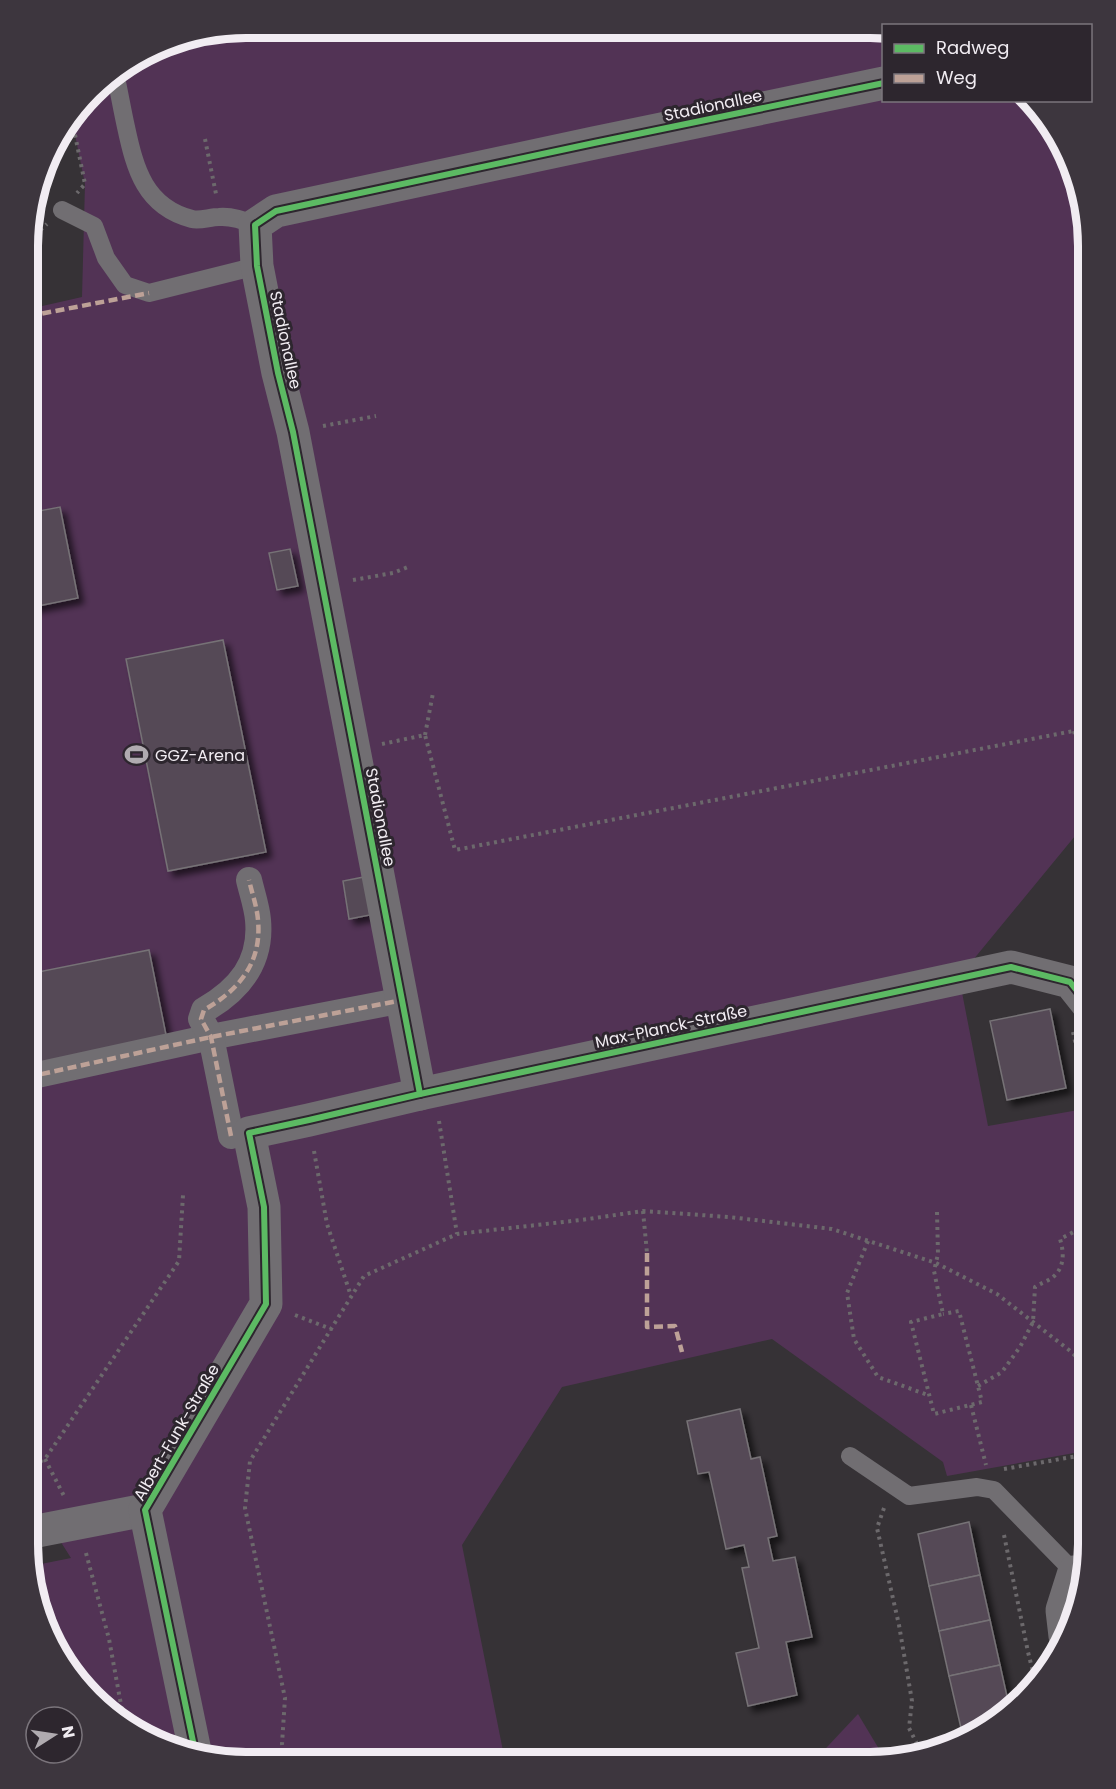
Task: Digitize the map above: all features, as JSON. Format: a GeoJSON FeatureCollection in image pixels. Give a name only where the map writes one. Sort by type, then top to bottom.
{"type":"FeatureCollection","features":[{"type":"Feature","properties":{"kind":"street","name":"Stadionallee"},"geometry":{"type":"LineString","coordinates":[[420,1094],[293,432],[278,373],[257,266],[255,225],[276,211],[882,84]]}},
{"type":"Feature","properties":{"kind":"street"},"geometry":{"type":"LineString","coordinates":[[249,880],[258,921],[256,947],[251,967],[240,983],[218,1002],[204,1010],[201,1019],[211,1037],[264,1207],[266,1304]]}},
{"type":"Feature","properties":{"kind":"street","name":"Max-Planck-Straße"},"geometry":{"type":"LineString","coordinates":[[240,1134],[1011,967],[1070,982],[1078,1008]]}},
{"type":"Feature","properties":{"kind":"street"},"geometry":{"type":"LineString","coordinates":[[38,1075],[211,1037],[403,1000]]}},
{"type":"Feature","properties":{"kind":"street","name":"Albert-Funk-Straße"},"geometry":{"type":"LineString","coordinates":[[194,1744],[145,1510],[266,1304]]}},
{"type":"Feature","properties":{"kind":"street"},"geometry":{"type":"LineString","coordinates":[[38,1531],[145,1510]]}},
{"type":"Feature","properties":{"kind":"street"},"geometry":{"type":"LineString","coordinates":[[1063,1622],[1062,1610],[1074,1572]]}},
{"type":"Feature","properties":{"kind":"lane"},"geometry":{"type":"LineString","coordinates":[[117,83],[133,162],[155,200],[175,213],[194,220],[238,218],[255,225]]}},
{"type":"Feature","properties":{"kind":"lane"},"geometry":{"type":"LineString","coordinates":[[62,210],[94,226],[106,258],[125,285],[149,293],[257,266]]}},
{"type":"Feature","properties":{"kind":"lane"},"geometry":{"type":"LineString","coordinates":[[850,1456],[909,1496],[986,1483],[1074,1572]]}},
{"type":"Feature","properties":{"kind":"path"},"geometry":{"type":"LineString","coordinates":[[74,129],[85,184]]}},
{"type":"Feature","properties":{"kind":"path"},"geometry":{"type":"LineString","coordinates":[[205,139],[221,217]]}},
{"type":"Feature","properties":{"kind":"path"},"geometry":{"type":"LineString","coordinates":[[293,432],[376,416]]}},
{"type":"Feature","properties":{"kind":"path"},"geometry":{"type":"LineString","coordinates":[[323,585],[393,573],[408,567]]}},
{"type":"Feature","properties":{"kind":"path"},"geometry":{"type":"LineString","coordinates":[[433,693],[425,735],[455,850],[1078,729]]}},
{"type":"Feature","properties":{"kind":"path"},"geometry":{"type":"LineString","coordinates":[[1074,730],[1078,747]]}},
{"type":"Feature","properties":{"kind":"path"},"geometry":{"type":"LineString","coordinates":[[354,749],[425,735]]}},
{"type":"Feature","properties":{"kind":"path"},"geometry":{"type":"LineString","coordinates":[[440,1128],[458,1234]]}},
{"type":"Feature","properties":{"kind":"path"},"geometry":{"type":"LineString","coordinates":[[313,1147],[327,1224],[351,1296]]}},
{"type":"Feature","properties":{"kind":"path"},"geometry":{"type":"LineString","coordinates":[[38,1463],[45,1459],[179,1261],[183,1195]]}},
{"type":"Feature","properties":{"kind":"path"},"geometry":{"type":"LineString","coordinates":[[643,1211],[646,1253]]}},
{"type":"Feature","properties":{"kind":"path"},"geometry":{"type":"LineString","coordinates":[[284,1752],[282,1743],[285,1698],[245,1508],[250,1461],[364,1276],[458,1234],[643,1211],[729,1217],[832,1229],[936,1263],[997,1294],[1078,1358]]}},
{"type":"Feature","properties":{"kind":"path"},"geometry":{"type":"LineString","coordinates":[[937,1212],[938,1254],[934,1271],[943,1314]]}},
{"type":"Feature","properties":{"kind":"path"},"geometry":{"type":"LineString","coordinates":[[978,1386],[1002,1372],[1020,1347],[1033,1322],[1035,1287],[1042,1281],[1053,1277],[1060,1267],[1064,1252],[1060,1239],[1078,1230]]}},
{"type":"Feature","properties":{"kind":"path"},"geometry":{"type":"LineString","coordinates":[[868,1241],[847,1293],[854,1339],[878,1377],[929,1395]]}},
{"type":"Feature","properties":{"kind":"path"},"geometry":{"type":"LineString","coordinates":[[266,1304],[331,1329]]}},
{"type":"Feature","properties":{"kind":"path"},"geometry":{"type":"LineString","coordinates":[[959,1311],[982,1402],[934,1414],[929,1395],[911,1322],[959,1311]]}},
{"type":"Feature","properties":{"kind":"path"},"geometry":{"type":"LineString","coordinates":[[972,1405],[986,1483],[1033,1672]]}},
{"type":"Feature","properties":{"kind":"path"},"geometry":{"type":"LineString","coordinates":[[986,1483],[1078,1457]]}},
{"type":"Feature","properties":{"kind":"path"},"geometry":{"type":"LineString","coordinates":[[45,1459],[78,1523],[109,1639],[122,1710]]}},
{"type":"Feature","properties":{"kind":"path"},"geometry":{"type":"LineString","coordinates":[[893,1485],[877,1528],[899,1625],[912,1701],[909,1728],[918,1745]]}},
{"type":"Feature","properties":{"kind":"shaded area"},"geometry":{"type":"Polygon","coordinates":[[[232,38],[870,38],[882,38],[882,102],[1021,102],[1051,142],[1063,166],[1071,192],[1078,232],[1078,832],[959,977],[988,1126],[1078,1110],[1078,1452],[947,1476],[943,1462],[772,1339],[562,1387],[462,1545],[503,1752],[246,1752],[219,1750],[166,1736],[142,1724],[98,1691],[65,1647],[53,1623],[42,1584],[39,1564],[71,1558],[38,1506],[38,307],[82,297],[85,184],[74,129],[89,108],[108,89],[142,65],[166,53],[205,42],[232,38]]]}},
{"type":"Feature","properties":{"kind":"shaded area"},"geometry":{"type":"Polygon","coordinates":[[[858,1714],[880,1751],[870,1752],[822,1752],[858,1714]]]}},
{"type":"Feature","properties":{"kind":"building"},"geometry":{"type":"Polygon","coordinates":[[[60,507],[78,598],[38,606],[38,511],[60,507]]]}},
{"type":"Feature","properties":{"kind":"building"},"geometry":{"type":"Polygon","coordinates":[[[290,549],[298,586],[277,590],[269,553],[290,549]]]}},
{"type":"Feature","properties":{"kind":"building"},"geometry":{"type":"Polygon","coordinates":[[[223,640],[266,852],[168,871],[126,659],[223,640]]]}},
{"type":"Feature","properties":{"kind":"building"},"geometry":{"type":"Polygon","coordinates":[[[364,877],[370,915],[349,919],[343,881],[364,877]]]}},
{"type":"Feature","properties":{"kind":"building"},"geometry":{"type":"Polygon","coordinates":[[[149,950],[167,1040],[38,1066],[38,972],[149,950]]]}},
{"type":"Feature","properties":{"kind":"building"},"geometry":{"type":"Polygon","coordinates":[[[1050,1009],[1066,1088],[1007,1100],[990,1021],[1050,1009]]]}},
{"type":"Feature","properties":{"kind":"building"},"geometry":{"type":"Polygon","coordinates":[[[740,1409],[751,1459],[760,1457],[777,1536],[768,1538],[773,1561],[795,1557],[812,1637],[786,1642],[797,1695],[748,1706],[736,1653],[759,1648],[742,1568],[749,1567],[744,1545],[726,1549],[709,1472],[698,1474],[687,1421],[740,1409]]]}},
{"type":"Feature","properties":{"kind":"building"},"geometry":{"type":"Polygon","coordinates":[[[969,1522],[980,1575],[929,1586],[918,1534],[969,1522]]]}},
{"type":"Feature","properties":{"kind":"building"},"geometry":{"type":"Polygon","coordinates":[[[980,1575],[990,1620],[939,1631],[929,1586],[980,1575]]]}},
{"type":"Feature","properties":{"kind":"building"},"geometry":{"type":"Polygon","coordinates":[[[990,1620],[1000,1665],[949,1676],[939,1631],[990,1620]]]}},
{"type":"Feature","properties":{"kind":"building"},"geometry":{"type":"Polygon","coordinates":[[[1000,1665],[1008,1699],[974,1724],[961,1728],[949,1676],[1000,1665]]]}},
{"type":"Feature","properties":{"kind":"marked path"},"geometry":{"type":"LineString","coordinates":[[38,314],[149,293]]}},
{"type":"Feature","properties":{"kind":"marked path"},"geometry":{"type":"LineString","coordinates":[[231,1136],[211,1037],[201,1019],[204,1010],[228,994],[238,984],[252,962],[256,949],[258,920],[249,880]]}},
{"type":"Feature","properties":{"kind":"marked path"},"geometry":{"type":"LineString","coordinates":[[38,1075],[211,1037],[403,1000]]}},
{"type":"Feature","properties":{"kind":"marked path"},"geometry":{"type":"LineString","coordinates":[[647,1253],[647,1327],[675,1326],[682,1352]]}},
{"type":"Feature","properties":{"kind":"cycle path"},"geometry":{"type":"LineString","coordinates":[[420,1094],[293,432],[278,373],[257,266],[255,225],[276,211],[882,83]]}},
{"type":"Feature","properties":{"kind":"cycle path"},"geometry":{"type":"LineString","coordinates":[[194,1744],[145,1510],[266,1304],[264,1207],[249,1133],[1011,967],[1070,982],[1078,992]]}},
{"type":"Feature","properties":{"kind":"place","name":"GGZ-Arena"},"geometry":{"type":"Point","coordinates":[137,755]}}]}
